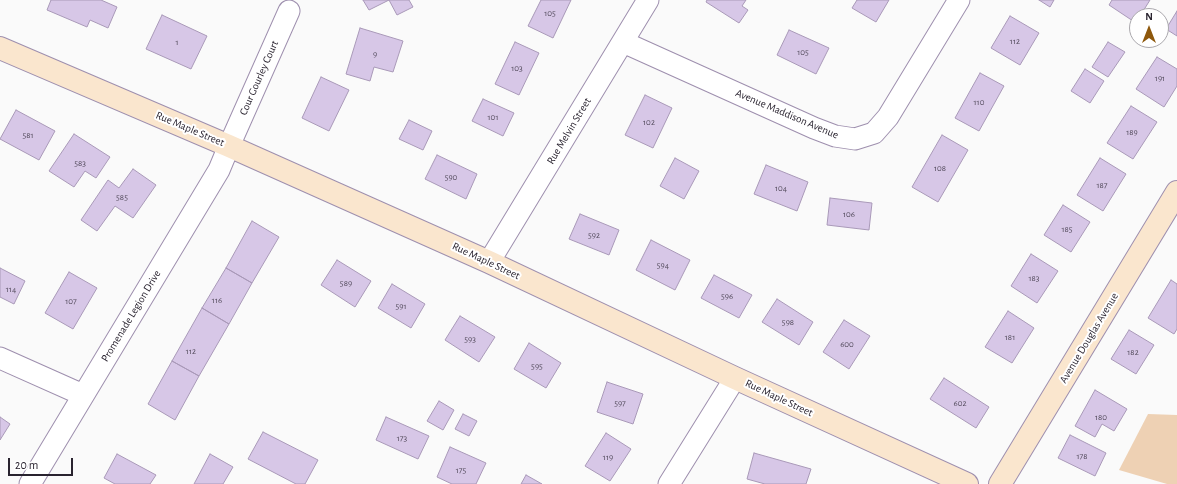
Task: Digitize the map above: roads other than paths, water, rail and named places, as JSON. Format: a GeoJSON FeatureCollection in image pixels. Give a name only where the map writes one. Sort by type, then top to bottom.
{"type":"FeatureCollection","features":[{"type":"Feature","properties":{"kind":"street","name":"Rue Melvin Street"},"geometry":{"type":"LineString","coordinates":[[489,262],[648,0]]}},
{"type":"Feature","properties":{"kind":"street","name":"Avenue Maddison Avenue"},"geometry":{"type":"LineString","coordinates":[[623,42],[814,128],[834,136],[855,139],[874,132],[888,117],[959,0]]}},
{"type":"Feature","properties":{"kind":"street","name":"Cour Gourley Court"},"geometry":{"type":"LineString","coordinates":[[229,146],[290,11]]}},
{"type":"Feature","properties":{"kind":"street","name":"Rue Maple Street"},"geometry":{"type":"LineString","coordinates":[[0,48],[229,146],[489,262],[735,378],[967,484]]}},
{"type":"Feature","properties":{"kind":"street","name":"Promenade Legion Drive"},"geometry":{"type":"LineString","coordinates":[[30,484],[219,170],[229,146]]}},
{"type":"Feature","properties":{"kind":"street","name":"Avenue Douglas Avenue"},"geometry":{"type":"LineString","coordinates":[[1000,484],[1177,192]]}},
{"type":"Feature","properties":{"kind":"street"},"geometry":{"type":"LineString","coordinates":[[0,358],[83,395]]}},
{"type":"Feature","properties":{"kind":"street"},"geometry":{"type":"LineString","coordinates":[[669,484],[735,378]]}}]}
